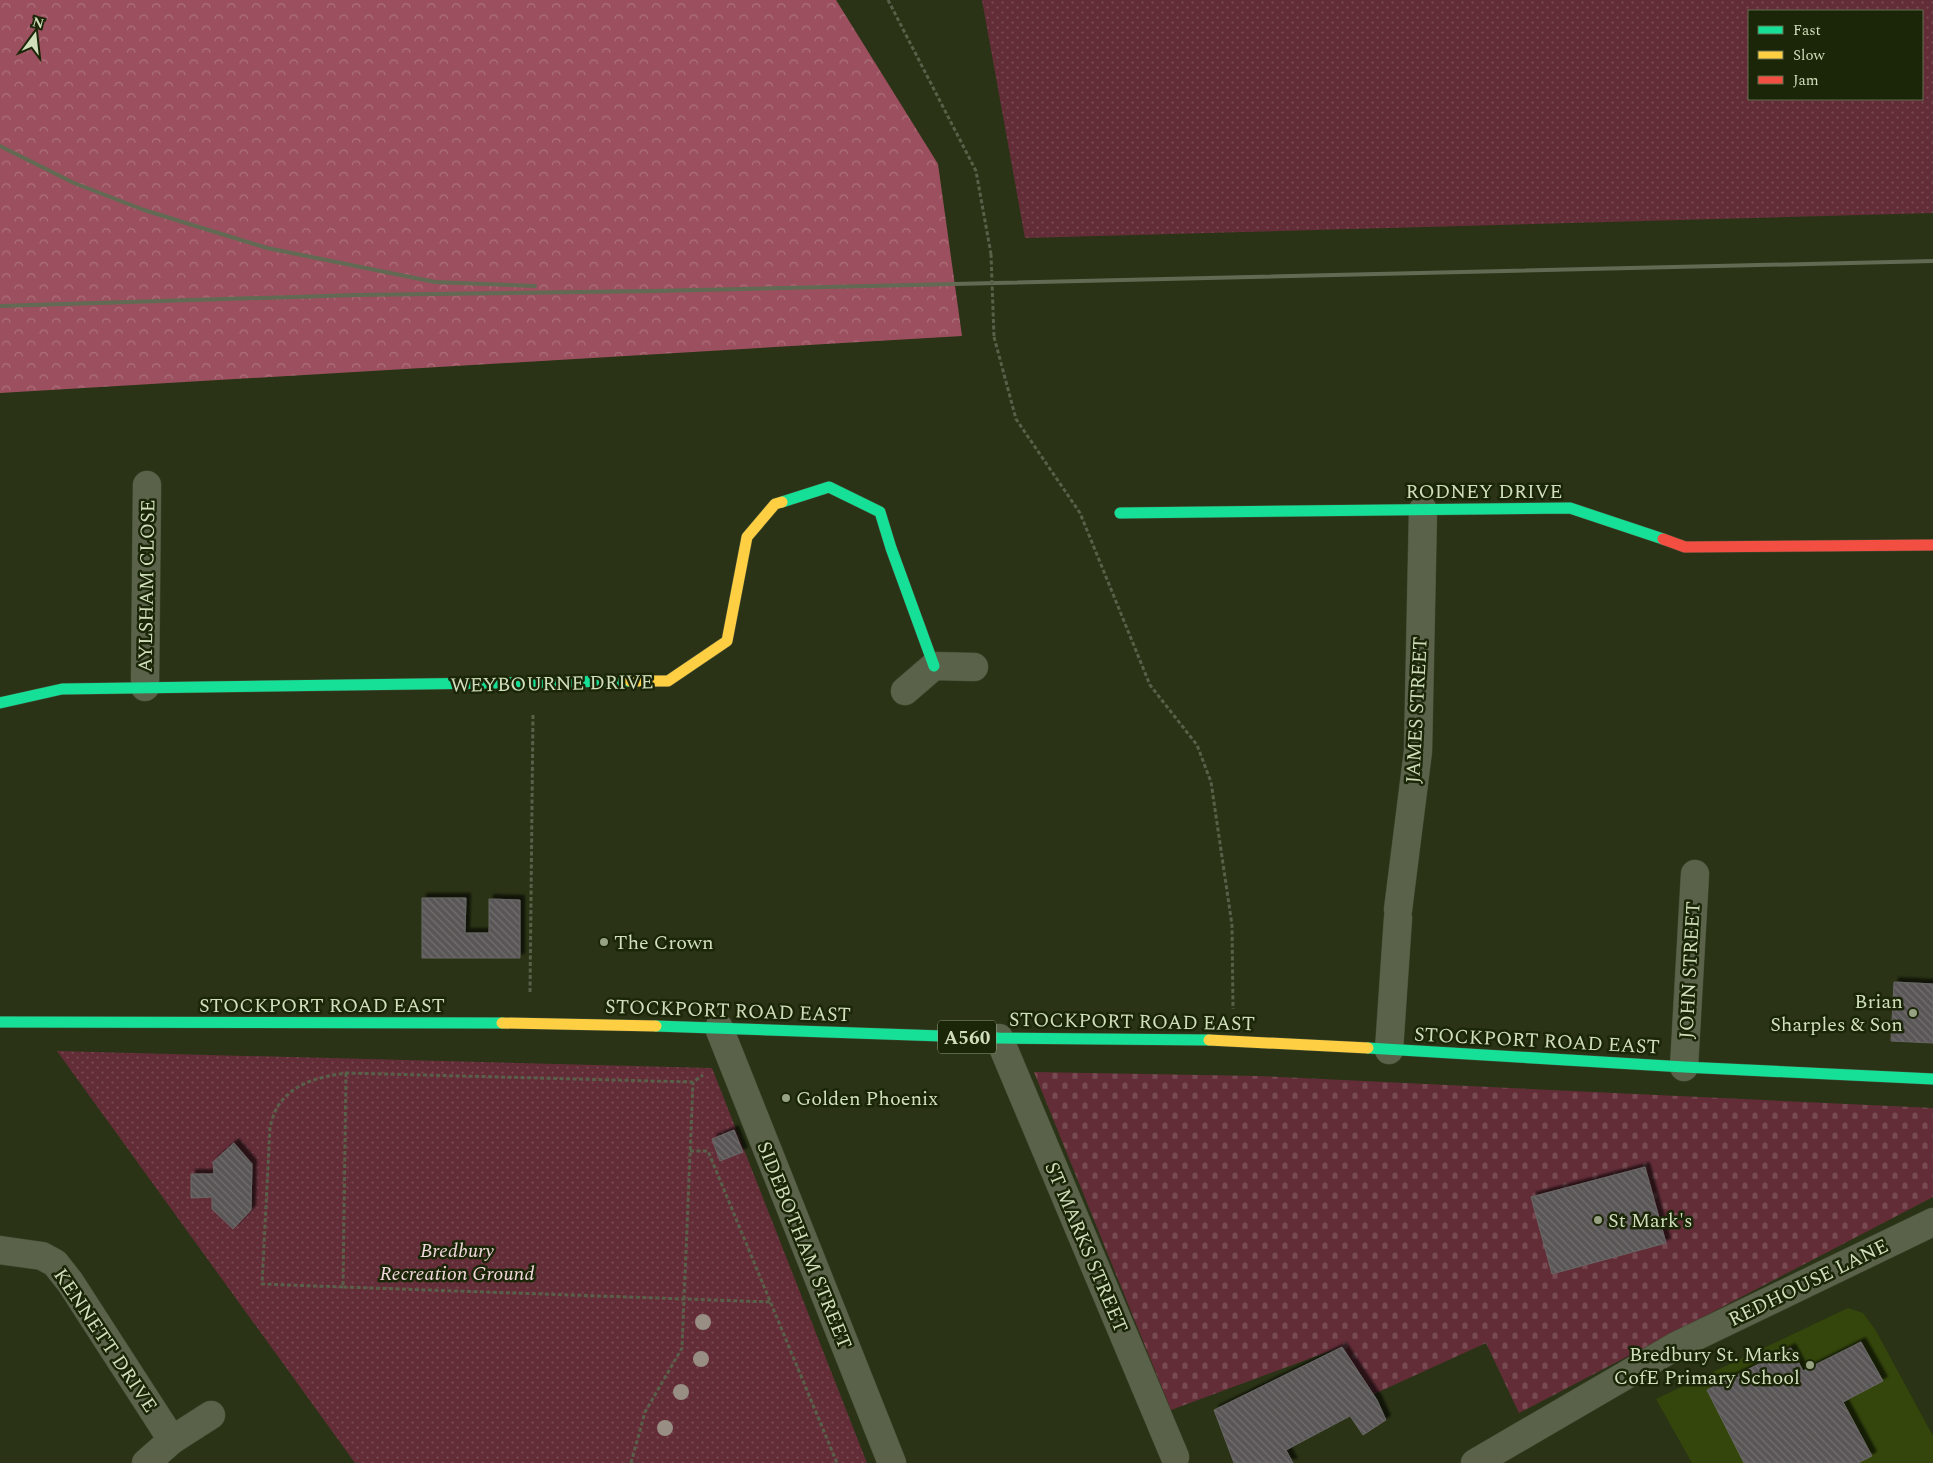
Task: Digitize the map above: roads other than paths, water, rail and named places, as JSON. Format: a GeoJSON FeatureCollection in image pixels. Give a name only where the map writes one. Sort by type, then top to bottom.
{"type":"FeatureCollection","features":[{"type":"Feature","properties":{"kind":"street","name":"AYLSHAM CLOSE"},"geometry":{"type":"LineString","coordinates":[[145,687],[147,485]]}},
{"type":"Feature","properties":{"kind":"street","name":"WEYBOURNE DRIVE"},"geometry":{"type":"LineString","coordinates":[[0,702],[62,689],[668,682],[727,640],[747,537],[775,504],[829,487],[880,512],[891,548],[934,666]]}},
{"type":"Feature","properties":{"kind":"street","name":"RODNEY DRIVE"},"geometry":{"type":"LineString","coordinates":[[1120,513],[1570,508],[1685,547],[1933,545]]}},
{"type":"Feature","properties":{"kind":"street","name":"JAMES STREET"},"geometry":{"type":"LineString","coordinates":[[1389,1050],[1398,914],[1418,751],[1423,510]]}},
{"type":"Feature","properties":{"kind":"street"},"geometry":{"type":"LineString","coordinates":[[905,691],[934,666],[974,667]]}},
{"type":"Feature","properties":{"kind":"street","name":"JOHN STREET"},"geometry":{"type":"LineString","coordinates":[[1684,1067],[1695,874]]}},
{"type":"Feature","properties":{"kind":"street","name":"STOCKPORT ROAD EAST"},"geometry":{"type":"LineString","coordinates":[[0,1022],[529,1023],[999,1038],[1234,1040],[1684,1067],[1933,1079]]}},
{"type":"Feature","properties":{"kind":"street","name":"SIDEBOTHAM STREET"},"geometry":{"type":"LineString","coordinates":[[719,1028],[892,1463]]}},
{"type":"Feature","properties":{"kind":"street","name":"ST MARKS STREET"},"geometry":{"type":"LineString","coordinates":[[999,1038],[1175,1457]]}},
{"type":"Feature","properties":{"kind":"street","name":"REDHOUSE LANE"},"geometry":{"type":"LineString","coordinates":[[1475,1463],[1676,1346],[1933,1222]]}},
{"type":"Feature","properties":{"kind":"street","name":"KENNETT DRIVE"},"geometry":{"type":"LineString","coordinates":[[0,1250],[42,1256],[55,1263],[70,1282],[172,1440]]}},
{"type":"Feature","properties":{"kind":"street"},"geometry":{"type":"LineString","coordinates":[[146,1463],[172,1440],[211,1415]]}},
{"type":"Feature","properties":{"kind":"railway"},"geometry":{"type":"LineString","coordinates":[[0,146],[74,183],[144,210],[267,248],[435,282],[535,286]]}},
{"type":"Feature","properties":{"kind":"railway"},"geometry":{"type":"LineString","coordinates":[[0,306],[356,295],[654,291],[1933,261]]}},
{"type":"Feature","properties":{"kind":"place","name":"The Crown"},"geometry":{"type":"Point","coordinates":[604,942]}},
{"type":"Feature","properties":{"kind":"place","name":"Brian Sharples & Son"},"geometry":{"type":"Point","coordinates":[1913,1013]}},
{"type":"Feature","properties":{"kind":"place","name":"Golden Phoenix"},"geometry":{"type":"Point","coordinates":[786,1098]}},
{"type":"Feature","properties":{"kind":"place","name":"St Mark's"},"geometry":{"type":"Point","coordinates":[1598,1220]}},
{"type":"Feature","properties":{"kind":"place","name":"Bredbury St. Marks CofE Primary School"},"geometry":{"type":"Point","coordinates":[1810,1365]}},
{"type":"Feature","properties":{"kind":"park label","name":"Bredbury Recreation Ground"},"geometry":{"type":"Point","coordinates":[457,1262]}}]}
